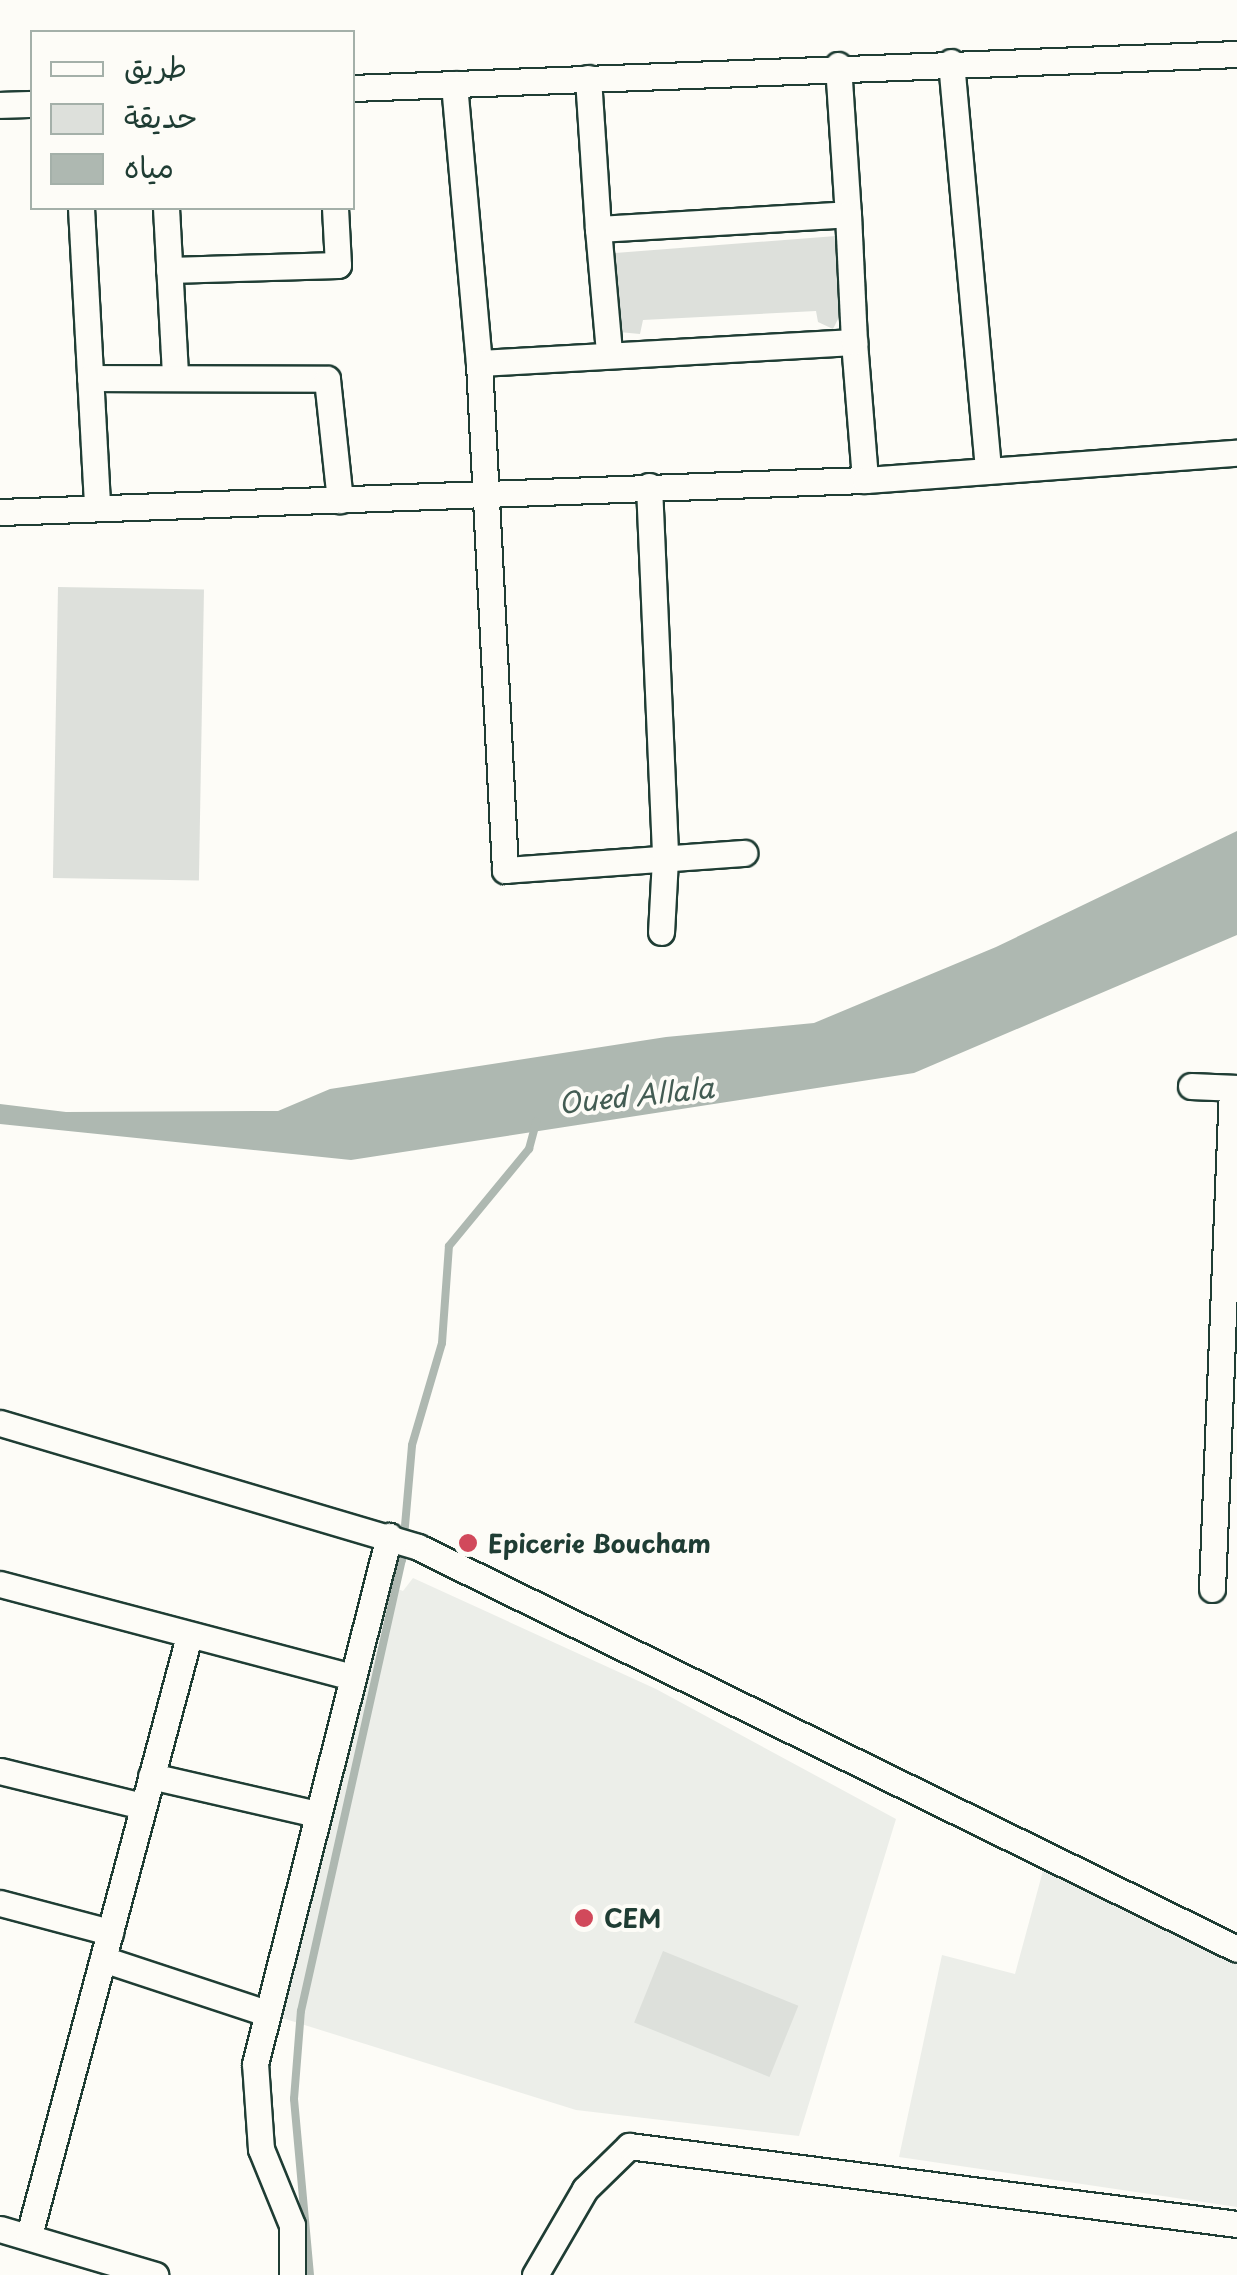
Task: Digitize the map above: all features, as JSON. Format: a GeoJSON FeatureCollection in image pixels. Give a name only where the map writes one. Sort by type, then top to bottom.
{"type":"FeatureCollection","features":[{"type":"Feature","properties":{"kind":"street"},"geometry":{"type":"LineString","coordinates":[[355,88],[838,65],[1237,54]]}},
{"type":"Feature","properties":{"kind":"street"},"geometry":{"type":"LineString","coordinates":[[952,62],[988,470]]}},
{"type":"Feature","properties":{"kind":"street"},"geometry":{"type":"LineString","coordinates":[[838,65],[865,480]]}},
{"type":"Feature","properties":{"kind":"street"},"geometry":{"type":"LineString","coordinates":[[588,78],[609,352]]}},
{"type":"Feature","properties":{"kind":"street"},"geometry":{"type":"LineString","coordinates":[[454,84],[479,363],[482,495],[505,870],[744,853]]}},
{"type":"Feature","properties":{"kind":"street"},"geometry":{"type":"LineString","coordinates":[[0,105],[30,104]]}},
{"type":"Feature","properties":{"kind":"street"},"geometry":{"type":"LineString","coordinates":[[81,210],[97,507]]}},
{"type":"Feature","properties":{"kind":"street"},"geometry":{"type":"LineString","coordinates":[[166,210],[175,374]]}},
{"type":"Feature","properties":{"kind":"street"},"geometry":{"type":"LineString","coordinates":[[170,270],[338,265],[335,210]]}},
{"type":"Feature","properties":{"kind":"street"},"geometry":{"type":"LineString","coordinates":[[598,230],[848,214]]}},
{"type":"Feature","properties":{"kind":"street"},"geometry":{"type":"LineString","coordinates":[[479,363],[609,352],[854,342]]}},
{"type":"Feature","properties":{"kind":"street"},"geometry":{"type":"LineString","coordinates":[[90,378],[175,374],[327,379],[340,500]]}},
{"type":"Feature","properties":{"kind":"street"},"geometry":{"type":"LineString","coordinates":[[0,512],[865,480],[1237,453]]}},
{"type":"Feature","properties":{"kind":"street"},"geometry":{"type":"LineString","coordinates":[[649,486],[665,859],[661,932]]}},
{"type":"Feature","properties":{"kind":"street"},"geometry":{"type":"LineString","coordinates":[[1191,1086],[1234,1088],[1212,1588]]}},
{"type":"Feature","properties":{"kind":"street"},"geometry":{"type":"LineString","coordinates":[[0,1423],[401,1540],[1237,1949]]}},
{"type":"Feature","properties":{"kind":"street"},"geometry":{"type":"LineString","coordinates":[[292,2275],[292,2224],[261,2149],[254,2064],[353,1676],[401,1540]]}},
{"type":"Feature","properties":{"kind":"street"},"geometry":{"type":"LineString","coordinates":[[0,1584],[353,1676]]}},
{"type":"Feature","properties":{"kind":"street"},"geometry":{"type":"LineString","coordinates":[[29,2235],[189,1636]]}},
{"type":"Feature","properties":{"kind":"street"},"geometry":{"type":"LineString","coordinates":[[0,1771],[143,1806]]}},
{"type":"Feature","properties":{"kind":"street"},"geometry":{"type":"LineString","coordinates":[[151,1776],[317,1814]]}},
{"type":"Feature","properties":{"kind":"street"},"geometry":{"type":"LineString","coordinates":[[0,1903],[110,1932]]}},
{"type":"Feature","properties":{"kind":"street"},"geometry":{"type":"LineString","coordinates":[[103,1959],[266,2013]]}},
{"type":"Feature","properties":{"kind":"street"},"geometry":{"type":"LineString","coordinates":[[534,2275],[585,2189],[629,2146],[1237,2224]]}},
{"type":"Feature","properties":{"kind":"street"},"geometry":{"type":"LineString","coordinates":[[0,2229],[155,2275]]}},
{"type":"Feature","properties":{"kind":"shaded area","name":"CEM"},"geometry":{"type":"Polygon","coordinates":[[[413,1578],[656,1689],[896,1819],[799,2136],[576,2110],[279,2017],[384,1584],[403,1591],[413,1578]]]}},
{"type":"Feature","properties":{"kind":"shaded area"},"geometry":{"type":"Polygon","coordinates":[[[1044,1867],[1237,1965],[1237,2207],[899,2157],[942,1955],[1015,1974],[1044,1867]]]}},
{"type":"Feature","properties":{"kind":"green space"},"geometry":{"type":"Polygon","coordinates":[[[836,236],[842,311],[833,329],[818,322],[816,311],[643,320],[640,334],[619,332],[615,253],[836,236]]]}},
{"type":"Feature","properties":{"kind":"green space"},"geometry":{"type":"Polygon","coordinates":[[[58,587],[204,590],[199,881],[53,878],[58,587]]]}},
{"type":"Feature","properties":{"kind":"green space"},"geometry":{"type":"Polygon","coordinates":[[[663,1951],[798,2006],[770,2077],[634,2022],[663,1951]]]}},
{"type":"Feature","properties":{"kind":"water","name":"Oued Allala"},"geometry":{"type":"Polygon","coordinates":[[[1237,831],[1237,935],[914,1073],[351,1160],[0,1124],[0,1104],[66,1112],[278,1111],[330,1089],[666,1037],[814,1023],[996,947],[1237,831]]]}},
{"type":"Feature","properties":{"kind":"waterway"},"geometry":{"type":"LineString","coordinates":[[310,2275],[294,2099],[301,2011],[402,1560],[412,1445],[442,1343],[449,1246],[529,1149],[536,1122]]}},
{"type":"Feature","properties":{"kind":"place","name":"Epicerie Boucham"},"geometry":{"type":"Point","coordinates":[468,1543]}},
{"type":"Feature","properties":{"kind":"place","name":"CEM"},"geometry":{"type":"Point","coordinates":[584,1918]}}]}
